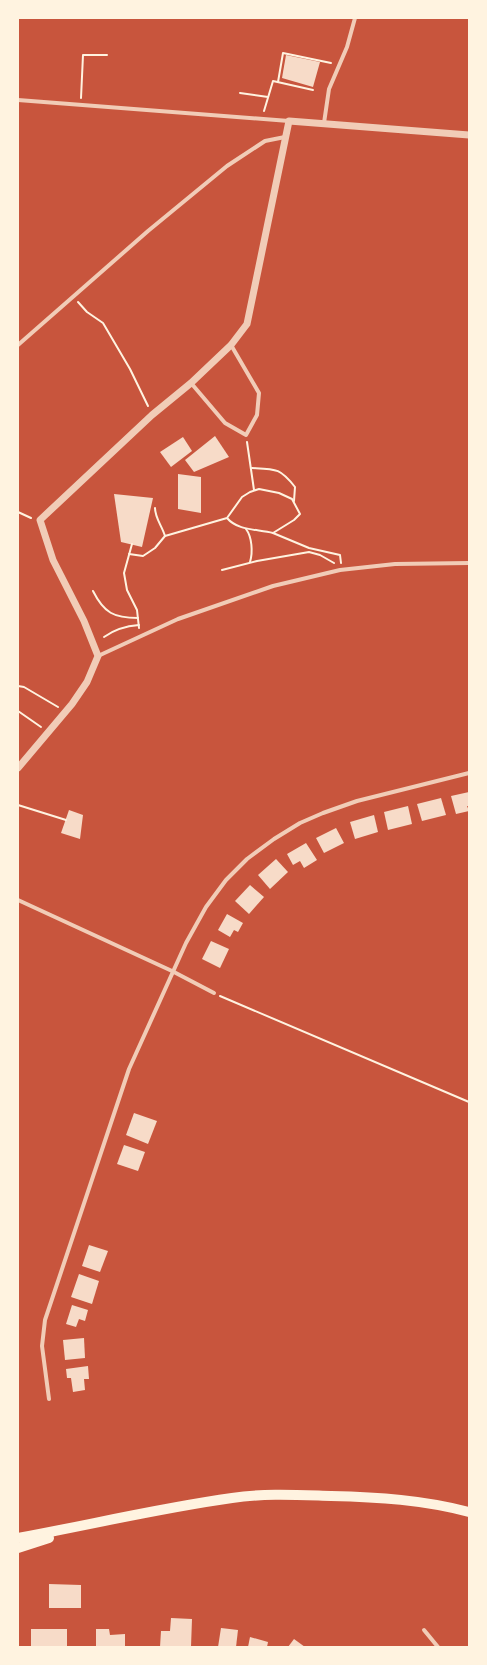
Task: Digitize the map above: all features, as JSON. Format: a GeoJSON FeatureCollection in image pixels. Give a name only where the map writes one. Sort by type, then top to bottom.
{"type":"FeatureCollection","features":[{"type":"Feature","properties":{"kind":"main road"},"geometry":{"type":"LineString","coordinates":[[18,1538],[232,1498],[272,1494],[370,1497],[410,1500],[436,1504],[469,1512]]}},
{"type":"Feature","properties":{"kind":"main road"},"geometry":{"type":"LineString","coordinates":[[18,1548],[86,1526]]}},
{"type":"Feature","properties":{"kind":"street"},"geometry":{"type":"LineString","coordinates":[[324,123],[329,89],[347,47],[355,18]]}},
{"type":"Feature","properties":{"kind":"street"},"geometry":{"type":"LineString","coordinates":[[18,100],[469,135]]}},
{"type":"Feature","properties":{"kind":"street"},"geometry":{"type":"LineString","coordinates":[[98,656],[84,621],[53,560],[40,520],[152,415],[191,383],[232,345],[247,324],[289,121]]}},
{"type":"Feature","properties":{"kind":"street"},"geometry":{"type":"LineString","coordinates":[[18,345],[148,231],[227,166],[265,141],[285,136]]}},
{"type":"Feature","properties":{"kind":"street"},"geometry":{"type":"LineString","coordinates":[[191,383],[225,423],[246,435],[257,416],[259,393],[232,345]]}},
{"type":"Feature","properties":{"kind":"street"},"geometry":{"type":"LineString","coordinates":[[18,768],[66,712],[87,682],[98,656],[178,619],[273,586],[340,570],[395,564],[469,563]]}},
{"type":"Feature","properties":{"kind":"street"},"geometry":{"type":"LineString","coordinates":[[49,1398],[42,1346],[45,1320],[117,1101],[129,1069],[172,971],[206,907],[226,880],[247,859],[274,839],[300,823],[357,801],[469,773]]}},
{"type":"Feature","properties":{"kind":"street"},"geometry":{"type":"LineString","coordinates":[[18,900],[172,971],[214,993]]}},
{"type":"Feature","properties":{"kind":"street"},"geometry":{"type":"LineString","coordinates":[[424,1630],[438,1647]]}},
{"type":"Feature","properties":{"kind":"path"},"geometry":{"type":"LineString","coordinates":[[278,82],[283,54],[340,65]]}},
{"type":"Feature","properties":{"kind":"path"},"geometry":{"type":"LineString","coordinates":[[81,105],[83,55],[107,56]]}},
{"type":"Feature","properties":{"kind":"path"},"geometry":{"type":"LineString","coordinates":[[262,119],[273,81],[313,90]]}},
{"type":"Feature","properties":{"kind":"path"},"geometry":{"type":"LineString","coordinates":[[240,93],[268,97]]}},
{"type":"Feature","properties":{"kind":"path"},"geometry":{"type":"LineString","coordinates":[[74,296],[87,312],[103,323],[130,369],[152,415]]}},
{"type":"Feature","properties":{"kind":"path"},"geometry":{"type":"LineString","coordinates":[[246,435],[254,490]]}},
{"type":"Feature","properties":{"kind":"path"},"geometry":{"type":"LineString","coordinates":[[252,468],[272,468],[284,473],[295,487],[293,502]]}},
{"type":"Feature","properties":{"kind":"path"},"geometry":{"type":"LineString","coordinates":[[129,554],[143,556],[149,553],[165,536],[227,518],[242,497],[254,490],[259,489],[279,493],[292,499],[300,514],[294,520],[273,533]]}},
{"type":"Feature","properties":{"kind":"path"},"geometry":{"type":"LineString","coordinates":[[155,508],[155,513],[163,528],[165,536]]}},
{"type":"Feature","properties":{"kind":"path"},"geometry":{"type":"LineString","coordinates":[[18,512],[22,515],[40,520]]}},
{"type":"Feature","properties":{"kind":"path"},"geometry":{"type":"LineString","coordinates":[[227,518],[232,524],[273,533],[309,548],[340,555],[342,560],[340,570]]}},
{"type":"Feature","properties":{"kind":"path"},"geometry":{"type":"LineString","coordinates":[[246,528],[249,533],[250,540],[250,562]]}},
{"type":"Feature","properties":{"kind":"path"},"geometry":{"type":"LineString","coordinates":[[132,544],[124,573],[127,590],[137,610],[140,637]]}},
{"type":"Feature","properties":{"kind":"path"},"geometry":{"type":"LineString","coordinates":[[222,570],[250,562],[309,552],[320,555],[332,561],[338,565],[340,570]]}},
{"type":"Feature","properties":{"kind":"path"},"geometry":{"type":"LineString","coordinates":[[93,591],[98,602],[108,612],[120,617],[138,618]]}},
{"type":"Feature","properties":{"kind":"path"},"geometry":{"type":"LineString","coordinates":[[104,637],[112,631],[139,625]]}},
{"type":"Feature","properties":{"kind":"path"},"geometry":{"type":"LineString","coordinates":[[18,686],[24,687],[66,712]]}},
{"type":"Feature","properties":{"kind":"path"},"geometry":{"type":"LineString","coordinates":[[18,711],[48,733]]}},
{"type":"Feature","properties":{"kind":"path"},"geometry":{"type":"LineString","coordinates":[[18,806],[66,820]]}},
{"type":"Feature","properties":{"kind":"path"},"geometry":{"type":"LineString","coordinates":[[214,993],[469,1102]]}},
{"type":"Feature","properties":{"kind":"building"},"geometry":{"type":"Polygon","coordinates":[[[286,55],[320,62],[313,87],[282,78],[286,55]]]}},
{"type":"Feature","properties":{"kind":"building"},"geometry":{"type":"Polygon","coordinates":[[[215,436],[229,457],[194,472],[185,460],[215,436]]]}},
{"type":"Feature","properties":{"kind":"building"},"geometry":{"type":"Polygon","coordinates":[[[183,437],[192,451],[171,467],[160,452],[183,437]]]}},
{"type":"Feature","properties":{"kind":"building"},"geometry":{"type":"Polygon","coordinates":[[[178,474],[201,477],[201,513],[178,509],[178,474]]]}},
{"type":"Feature","properties":{"kind":"building"},"geometry":{"type":"Polygon","coordinates":[[[114,494],[153,498],[142,547],[121,542],[114,494]]]}},
{"type":"Feature","properties":{"kind":"building"},"geometry":{"type":"Polygon","coordinates":[[[469,792],[469,806],[467,806],[469,811],[456,814],[451,796],[469,792]]]}},
{"type":"Feature","properties":{"kind":"building"},"geometry":{"type":"Polygon","coordinates":[[[441,798],[446,815],[422,821],[417,804],[441,798]]]}},
{"type":"Feature","properties":{"kind":"building"},"geometry":{"type":"Polygon","coordinates":[[[408,806],[412,824],[388,830],[384,812],[408,806]]]}},
{"type":"Feature","properties":{"kind":"building"},"geometry":{"type":"Polygon","coordinates":[[[69,810],[83,815],[80,839],[61,833],[69,810]]]}},
{"type":"Feature","properties":{"kind":"building"},"geometry":{"type":"Polygon","coordinates":[[[374,815],[378,832],[355,839],[350,822],[374,815]]]}},
{"type":"Feature","properties":{"kind":"building"},"geometry":{"type":"Polygon","coordinates":[[[336,828],[344,843],[324,853],[316,838],[336,828]]]}},
{"type":"Feature","properties":{"kind":"building"},"geometry":{"type":"Polygon","coordinates":[[[306,843],[317,860],[304,868],[300,861],[293,865],[287,854],[306,843]]]}},
{"type":"Feature","properties":{"kind":"building"},"geometry":{"type":"Polygon","coordinates":[[[276,859],[288,872],[270,889],[258,875],[276,859]]]}},
{"type":"Feature","properties":{"kind":"building"},"geometry":{"type":"Polygon","coordinates":[[[250,885],[264,897],[249,914],[235,901],[250,885]]]}},
{"type":"Feature","properties":{"kind":"building"},"geometry":{"type":"Polygon","coordinates":[[[227,914],[243,923],[238,932],[234,930],[230,937],[218,930],[227,914]]]}},
{"type":"Feature","properties":{"kind":"building"},"geometry":{"type":"Polygon","coordinates":[[[211,941],[229,949],[220,968],[202,959],[211,941]]]}},
{"type":"Feature","properties":{"kind":"building"},"geometry":{"type":"Polygon","coordinates":[[[134,1113],[157,1121],[148,1144],[126,1135],[134,1113]]]}},
{"type":"Feature","properties":{"kind":"building"},"geometry":{"type":"Polygon","coordinates":[[[124,1145],[145,1152],[138,1171],[117,1164],[124,1145]]]}},
{"type":"Feature","properties":{"kind":"building"},"geometry":{"type":"Polygon","coordinates":[[[89,1245],[108,1251],[100,1272],[82,1266],[89,1245]]]}},
{"type":"Feature","properties":{"kind":"building"},"geometry":{"type":"Polygon","coordinates":[[[79,1274],[99,1281],[92,1304],[71,1297],[79,1274]]]}},
{"type":"Feature","properties":{"kind":"building"},"geometry":{"type":"Polygon","coordinates":[[[72,1305],[88,1310],[85,1321],[79,1319],[76,1327],[66,1324],[72,1305]]]}},
{"type":"Feature","properties":{"kind":"building"},"geometry":{"type":"Polygon","coordinates":[[[84,1338],[85,1358],[65,1360],[63,1340],[84,1338]]]}},
{"type":"Feature","properties":{"kind":"building"},"geometry":{"type":"Polygon","coordinates":[[[88,1366],[89,1379],[84,1379],[85,1390],[73,1392],[71,1378],[67,1378],[66,1369],[88,1366]]]}},
{"type":"Feature","properties":{"kind":"building"},"geometry":{"type":"Polygon","coordinates":[[[49,1584],[81,1585],[81,1608],[49,1608],[49,1584]]]}},
{"type":"Feature","properties":{"kind":"building"},"geometry":{"type":"Polygon","coordinates":[[[171,1618],[192,1619],[191,1647],[160,1647],[161,1631],[170,1631],[171,1618]]]}},
{"type":"Feature","properties":{"kind":"building"},"geometry":{"type":"Polygon","coordinates":[[[221,1628],[238,1630],[236,1647],[218,1647],[221,1628]]]}},
{"type":"Feature","properties":{"kind":"building"},"geometry":{"type":"Polygon","coordinates":[[[31,1629],[67,1629],[67,1647],[31,1647],[31,1629]]]}},
{"type":"Feature","properties":{"kind":"building"},"geometry":{"type":"Polygon","coordinates":[[[96,1629],[109,1629],[110,1635],[125,1634],[125,1647],[96,1647],[96,1629]]]}},
{"type":"Feature","properties":{"kind":"building"},"geometry":{"type":"Polygon","coordinates":[[[250,1637],[268,1642],[267,1647],[248,1647],[250,1637]]]}},
{"type":"Feature","properties":{"kind":"building"},"geometry":{"type":"Polygon","coordinates":[[[294,1639],[305,1647],[288,1647],[294,1639]]]}}]}
